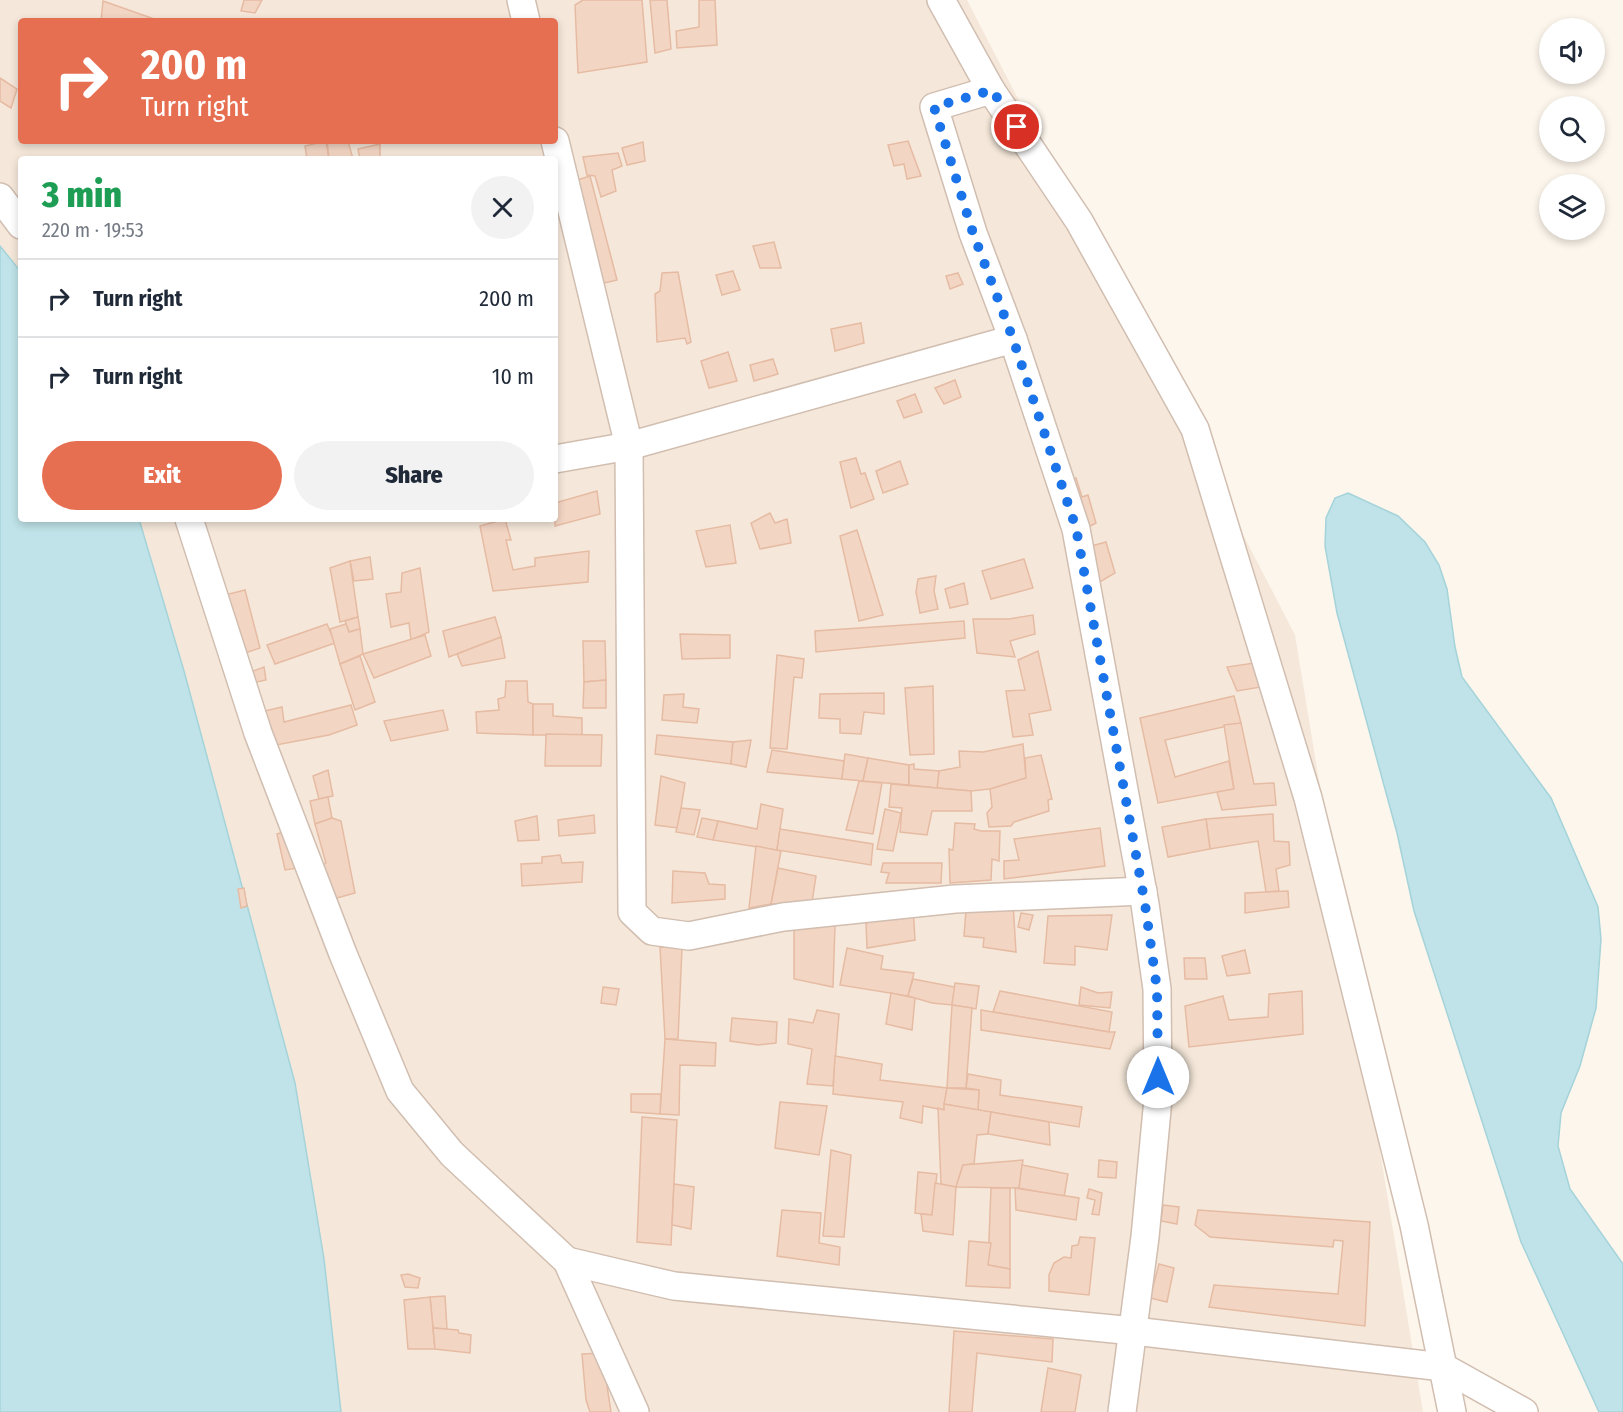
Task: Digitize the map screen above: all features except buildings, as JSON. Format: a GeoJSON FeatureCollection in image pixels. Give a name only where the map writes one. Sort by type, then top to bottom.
{"type":"FeatureCollection","features":[{"type":"Feature","properties":{"kind":"street"},"geometry":{"type":"LineString","coordinates":[[521,0],[525,18]]}},
{"type":"Feature","properties":{"kind":"street"},"geometry":{"type":"LineString","coordinates":[[941,0],[992,90],[1079,221],[1195,429],[1308,798],[1414,1225],[1452,1412]]}},
{"type":"Feature","properties":{"kind":"street"},"geometry":{"type":"LineString","coordinates":[[992,90],[934,107],[973,233],[1013,339],[1076,528],[1143,891],[1157,989],[1158,1099],[1134,1331],[1122,1412]]}},
{"type":"Feature","properties":{"kind":"street"},"geometry":{"type":"LineString","coordinates":[[556,144],[629,446],[632,912],[652,932],[689,936],[783,917],[955,899],[1143,891]]}},
{"type":"Feature","properties":{"kind":"street"},"geometry":{"type":"LineString","coordinates":[[0,197],[18,221]]}},
{"type":"Feature","properties":{"kind":"street"},"geometry":{"type":"LineString","coordinates":[[558,458],[629,446],[1013,339]]}},
{"type":"Feature","properties":{"kind":"street"},"geometry":{"type":"LineString","coordinates":[[190,522],[258,733],[343,954],[400,1091],[453,1154],[567,1261],[635,1412]]}},
{"type":"Feature","properties":{"kind":"street"},"geometry":{"type":"LineString","coordinates":[[567,1261],[674,1286],[1134,1331],[1443,1367],[1524,1412]]}},
{"type":"Feature","properties":{"kind":"shaded area"},"geometry":{"type":"Polygon","coordinates":[[[0,0],[967,0],[1295,635],[1423,1412],[337,1412],[279,1020],[116,522],[558,522],[558,156],[18,156],[18,301],[0,276],[0,0]]]}},
{"type":"Feature","properties":{"kind":"water"},"geometry":{"type":"Polygon","coordinates":[[[0,246],[18,268],[18,522],[140,522],[184,671],[295,1083],[324,1259],[341,1412],[0,1412],[0,246]]]}},
{"type":"Feature","properties":{"kind":"water"},"geometry":{"type":"Polygon","coordinates":[[[1348,493],[1398,516],[1425,542],[1439,565],[1447,589],[1455,647],[1462,677],[1551,798],[1598,907],[1601,939],[1596,1008],[1580,1066],[1561,1113],[1558,1146],[1570,1189],[1623,1264],[1623,1412],[1599,1412],[1521,1242],[1414,911],[1397,833],[1337,613],[1325,546],[1326,518],[1335,498],[1348,493]]]}},
{"type":"Feature","properties":{"kind":"route"},"geometry":{"type":"LineString","coordinates":[[1017,127],[992,90],[934,107],[973,233],[1013,339],[1076,528],[1145,904],[1157,989],[1158,1077]]}}]}
